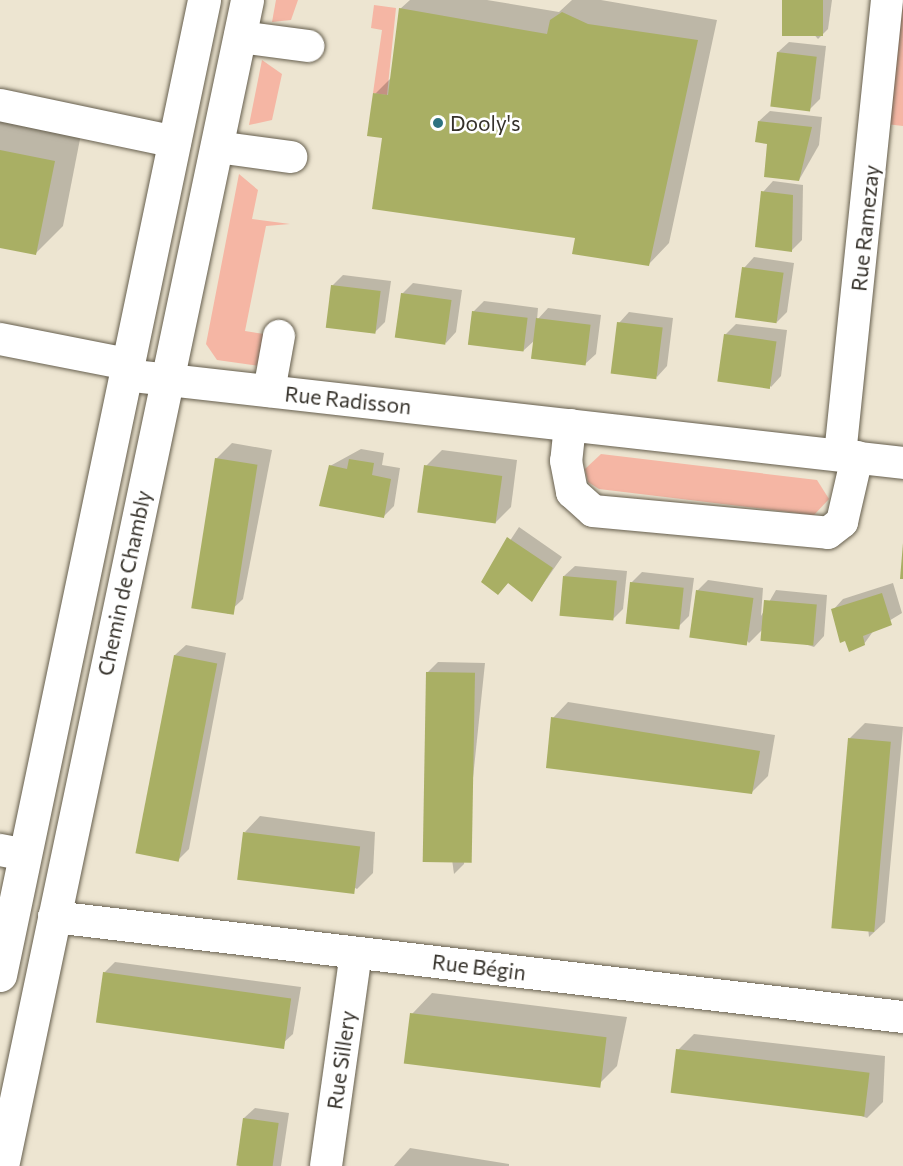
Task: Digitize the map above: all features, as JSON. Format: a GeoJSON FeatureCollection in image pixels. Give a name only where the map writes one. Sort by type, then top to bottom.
{"type":"FeatureCollection","features":[{"type":"Feature","properties":{"kind":"main road","name":"Chemin de Chambly"},"geometry":{"type":"LineString","coordinates":[[0,975],[13,853],[126,369],[204,0]]}},
{"type":"Feature","properties":{"kind":"main road","name":"Chemin de Chambly"},"geometry":{"type":"LineString","coordinates":[[2,1166],[247,0]]}},
{"type":"Feature","properties":{"kind":"street","name":"Rue Ramezay"},"geometry":{"type":"LineString","coordinates":[[848,456],[890,124],[887,0]]}},
{"type":"Feature","properties":{"kind":"street"},"geometry":{"type":"LineString","coordinates":[[240,37],[308,46]]}},
{"type":"Feature","properties":{"kind":"street"},"geometry":{"type":"LineString","coordinates":[[0,105],[175,142]]}},
{"type":"Feature","properties":{"kind":"street"},"geometry":{"type":"LineString","coordinates":[[217,147],[291,157]]}},
{"type":"Feature","properties":{"kind":"street"},"geometry":{"type":"LineString","coordinates":[[269,391],[279,336]]}},
{"type":"Feature","properties":{"kind":"street","name":"Rue Radisson"},"geometry":{"type":"LineString","coordinates":[[0,339],[168,380],[903,463]]}},
{"type":"Feature","properties":{"kind":"street"},"geometry":{"type":"LineString","coordinates":[[570,425],[566,461],[572,492],[593,511],[828,533],[842,522],[848,456]]}},
{"type":"Feature","properties":{"kind":"street","name":"Rue Bégin"},"geometry":{"type":"LineString","coordinates":[[54,917],[903,1017]]}},
{"type":"Feature","properties":{"kind":"street","name":"Rue Sillery"},"geometry":{"type":"LineString","coordinates":[[326,1166],[356,953]]}},
{"type":"Feature","properties":{"kind":"shaded area"},"geometry":{"type":"Polygon","coordinates":[[[276,0],[298,0],[291,20],[272,22],[276,0]]]}},
{"type":"Feature","properties":{"kind":"shaded area"},"geometry":{"type":"Polygon","coordinates":[[[887,0],[903,0],[903,126],[877,123],[887,0]]]}},
{"type":"Feature","properties":{"kind":"shaded area"},"geometry":{"type":"Polygon","coordinates":[[[374,5],[396,8],[387,95],[373,93],[382,30],[371,28],[374,5]]]}},
{"type":"Feature","properties":{"kind":"shaded area"},"geometry":{"type":"Polygon","coordinates":[[[262,60],[282,74],[272,120],[249,125],[262,60]]]}},
{"type":"Feature","properties":{"kind":"shaded area"},"geometry":{"type":"Polygon","coordinates":[[[239,174],[258,190],[252,219],[290,224],[266,226],[245,331],[264,334],[260,366],[217,360],[206,344],[239,174]]]}},
{"type":"Feature","properties":{"kind":"shaded area"},"geometry":{"type":"Polygon","coordinates":[[[601,454],[817,480],[829,499],[814,515],[599,489],[588,482],[585,469],[601,454]]]}},
{"type":"Feature","properties":{"kind":"building"},"geometry":{"type":"Polygon","coordinates":[[[782,0],[823,0],[823,36],[782,36],[782,0]]]}},
{"type":"Feature","properties":{"kind":"building"},"geometry":{"type":"Polygon","coordinates":[[[399,8],[547,34],[550,20],[562,12],[588,24],[698,40],[649,266],[572,254],[575,238],[372,209],[382,138],[367,136],[373,93],[388,95],[399,8]]]}},
{"type":"Feature","properties":{"kind":"building"},"geometry":{"type":"Polygon","coordinates":[[[777,52],[817,57],[810,111],[770,107],[777,52]]]}},
{"type":"Feature","properties":{"kind":"building"},"geometry":{"type":"Polygon","coordinates":[[[758,121],[812,127],[799,181],[764,177],[767,144],[755,142],[758,121]]]}},
{"type":"Feature","properties":{"kind":"building"},"geometry":{"type":"Polygon","coordinates":[[[0,150],[55,161],[36,255],[0,248],[0,150]]]}},
{"type":"Feature","properties":{"kind":"building"},"geometry":{"type":"Polygon","coordinates":[[[761,191],[793,195],[792,252],[755,247],[761,191]]]}},
{"type":"Feature","properties":{"kind":"building"},"geometry":{"type":"Polygon","coordinates":[[[742,267],[784,273],[776,323],[735,318],[742,267]]]}},
{"type":"Feature","properties":{"kind":"building"},"geometry":{"type":"Polygon","coordinates":[[[331,285],[381,291],[375,334],[326,328],[331,285]]]}},
{"type":"Feature","properties":{"kind":"building"},"geometry":{"type":"Polygon","coordinates":[[[401,293],[452,300],[445,345],[395,338],[401,293]]]}},
{"type":"Feature","properties":{"kind":"building"},"geometry":{"type":"Polygon","coordinates":[[[472,311],[528,318],[523,352],[468,345],[472,311]]]}},
{"type":"Feature","properties":{"kind":"building"},"geometry":{"type":"Polygon","coordinates":[[[536,318],[591,325],[586,365],[531,359],[536,318]]]}},
{"type":"Feature","properties":{"kind":"building"},"geometry":{"type":"Polygon","coordinates":[[[617,322],[663,328],[656,379],[611,374],[617,322]]]}},
{"type":"Feature","properties":{"kind":"building"},"geometry":{"type":"Polygon","coordinates":[[[724,334],[776,341],[770,389],[717,382],[724,334]]]}},
{"type":"Feature","properties":{"kind":"building"},"geometry":{"type":"Polygon","coordinates":[[[215,458],[257,465],[234,615],[191,608],[215,458]]]}},
{"type":"Feature","properties":{"kind":"building"},"geometry":{"type":"Polygon","coordinates":[[[349,459],[374,463],[372,475],[391,479],[384,518],[319,506],[329,465],[347,469],[349,459]]]}},
{"type":"Feature","properties":{"kind":"building"},"geometry":{"type":"Polygon","coordinates":[[[424,465],[502,476],[496,524],[417,513],[424,465]]]}},
{"type":"Feature","properties":{"kind":"building"},"geometry":{"type":"Polygon","coordinates":[[[507,537],[553,568],[532,602],[508,583],[498,595],[481,582],[507,537]]]}},
{"type":"Feature","properties":{"kind":"building"},"geometry":{"type":"Polygon","coordinates":[[[903,543],[903,579],[900,579],[903,543]]]}},
{"type":"Feature","properties":{"kind":"building"},"geometry":{"type":"Polygon","coordinates":[[[563,576],[617,581],[613,621],[560,616],[563,576]]]}},
{"type":"Feature","properties":{"kind":"building"},"geometry":{"type":"Polygon","coordinates":[[[630,582],[684,588],[679,629],[626,624],[630,582]]]}},
{"type":"Feature","properties":{"kind":"building"},"geometry":{"type":"Polygon","coordinates":[[[696,590],[753,598],[747,646],[689,638],[696,590]]]}},
{"type":"Feature","properties":{"kind":"building"},"geometry":{"type":"Polygon","coordinates":[[[882,593],[892,625],[863,636],[865,645],[849,652],[845,641],[840,643],[831,609],[882,593]]]}},
{"type":"Feature","properties":{"kind":"building"},"geometry":{"type":"Polygon","coordinates":[[[764,600],[817,605],[813,645],[760,641],[764,600]]]}},
{"type":"Feature","properties":{"kind":"building"},"geometry":{"type":"Polygon","coordinates":[[[174,655],[217,663],[179,862],[135,853],[174,655]]]}},
{"type":"Feature","properties":{"kind":"building"},"geometry":{"type":"Polygon","coordinates":[[[426,672],[475,673],[472,863],[423,862],[426,672]]]}},
{"type":"Feature","properties":{"kind":"building"},"geometry":{"type":"Polygon","coordinates":[[[551,717],[760,751],[752,794],[546,768],[551,717]]]}},
{"type":"Feature","properties":{"kind":"building"},"geometry":{"type":"Polygon","coordinates":[[[848,738],[891,742],[874,932],[831,928],[848,738]]]}},
{"type":"Feature","properties":{"kind":"building"},"geometry":{"type":"Polygon","coordinates":[[[243,832],[360,846],[354,894],[237,880],[243,832]]]}},
{"type":"Feature","properties":{"kind":"building"},"geometry":{"type":"Polygon","coordinates":[[[103,972],[291,998],[284,1049],[96,1023],[103,972]]]}},
{"type":"Feature","properties":{"kind":"building"},"geometry":{"type":"Polygon","coordinates":[[[410,1013],[607,1037],[600,1088],[404,1064],[410,1013]]]}},
{"type":"Feature","properties":{"kind":"building"},"geometry":{"type":"Polygon","coordinates":[[[676,1049],[870,1073],[864,1116],[671,1093],[676,1049]]]}},
{"type":"Feature","properties":{"kind":"building"},"geometry":{"type":"Polygon","coordinates":[[[243,1118],[279,1123],[273,1166],[236,1166],[243,1118]]]}},
{"type":"Feature","properties":{"kind":"place","name":"Dooly's"},"geometry":{"type":"Point","coordinates":[438,123]}}]}
